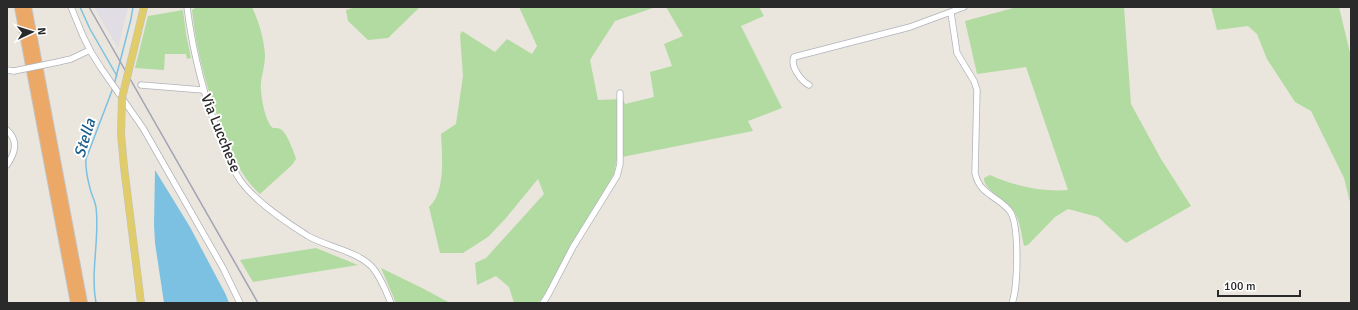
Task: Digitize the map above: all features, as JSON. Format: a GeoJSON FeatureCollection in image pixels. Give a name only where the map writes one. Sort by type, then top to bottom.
{"type":"FeatureCollection","features":[{"type":"Feature","properties":{"kind":"highway"},"geometry":{"type":"LineString","coordinates":[[19,7],[75,303]]}},
{"type":"Feature","properties":{"kind":"highway"},"geometry":{"type":"LineString","coordinates":[[27,7],[83,303]]}},
{"type":"Feature","properties":{"kind":"main road"},"geometry":{"type":"LineString","coordinates":[[140,303],[124,167],[121,124],[122,98],[144,7]]}},
{"type":"Feature","properties":{"kind":"street"},"geometry":{"type":"LineString","coordinates":[[71,7],[90,50],[143,128],[223,268],[240,303]]}},
{"type":"Feature","properties":{"kind":"street","name":"Via Lucchese"},"geometry":{"type":"LineString","coordinates":[[187,7],[194,53],[203,90],[224,147],[242,183],[263,203],[298,229],[315,239],[357,257],[371,266],[383,284],[391,303]]}},
{"type":"Feature","properties":{"kind":"street"},"geometry":{"type":"LineString","coordinates":[[809,85],[803,81],[795,69],[793,63],[794,57],[910,27],[964,7]]}},
{"type":"Feature","properties":{"kind":"street"},"geometry":{"type":"LineString","coordinates":[[951,13],[957,53],[974,81],[977,90],[976,178],[984,191],[1009,210],[1014,218],[1018,257],[1012,303]]}},
{"type":"Feature","properties":{"kind":"street"},"geometry":{"type":"LineString","coordinates":[[7,70],[14,71],[67,61],[90,50]]}},
{"type":"Feature","properties":{"kind":"street"},"geometry":{"type":"LineString","coordinates":[[141,85],[203,90]]}},
{"type":"Feature","properties":{"kind":"street"},"geometry":{"type":"LineString","coordinates":[[543,303],[573,247],[617,176],[620,164],[620,93]]}},
{"type":"Feature","properties":{"kind":"street"},"geometry":{"type":"LineString","coordinates":[[7,130],[11,133],[15,145],[13,155],[7,165]]}},
{"type":"Feature","properties":{"kind":"shaded area"},"geometry":{"type":"Polygon","coordinates":[[[94,7],[128,7],[118,48],[94,7]]]}},
{"type":"Feature","properties":{"kind":"green space"},"geometry":{"type":"Polygon","coordinates":[[[197,7],[252,7],[259,25],[264,43],[265,55],[261,88],[265,114],[273,128],[278,128],[284,132],[296,159],[292,165],[260,194],[248,181],[239,167],[225,137],[214,106],[200,58],[194,26],[192,10],[197,7]]]}},
{"type":"Feature","properties":{"kind":"green space"},"geometry":{"type":"Polygon","coordinates":[[[355,7],[420,7],[388,38],[368,40],[348,21],[346,10],[355,7]]]}},
{"type":"Feature","properties":{"kind":"green space"},"geometry":{"type":"Polygon","coordinates":[[[519,7],[656,7],[615,21],[590,60],[598,100],[623,99],[625,104],[654,97],[650,72],[672,66],[664,44],[683,36],[666,7],[759,7],[764,16],[741,26],[782,108],[748,121],[753,131],[617,158],[614,174],[575,240],[547,293],[538,303],[514,303],[509,287],[496,276],[477,285],[475,263],[486,258],[544,194],[538,179],[506,218],[488,237],[463,253],[440,253],[429,207],[438,192],[441,183],[441,134],[456,124],[463,76],[460,35],[462,31],[495,52],[507,39],[532,54],[537,46],[519,7]]]}},
{"type":"Feature","properties":{"kind":"green space"},"geometry":{"type":"Polygon","coordinates":[[[1017,7],[1124,7],[1131,104],[1161,159],[1191,206],[1126,243],[1098,217],[1068,209],[1055,217],[1028,245],[1024,246],[1020,226],[1014,212],[990,190],[984,178],[990,175],[1009,182],[1038,189],[1068,190],[1026,67],[977,74],[965,21],[1017,7]]]}},
{"type":"Feature","properties":{"kind":"green space"},"geometry":{"type":"Polygon","coordinates":[[[1211,7],[1339,7],[1351,57],[1351,206],[1344,178],[1311,111],[1295,102],[1267,59],[1257,34],[1248,26],[1217,30],[1211,7]]]}},
{"type":"Feature","properties":{"kind":"green space"},"geometry":{"type":"Polygon","coordinates":[[[183,10],[191,58],[187,59],[186,54],[165,54],[164,70],[135,68],[148,16],[183,10]]]}},
{"type":"Feature","properties":{"kind":"green space"},"geometry":{"type":"Polygon","coordinates":[[[316,248],[358,265],[253,282],[240,260],[316,248]]]}},
{"type":"Feature","properties":{"kind":"green space"},"geometry":{"type":"Polygon","coordinates":[[[381,268],[422,288],[450,303],[396,303],[381,268]]]}},
{"type":"Feature","properties":{"kind":"water"},"geometry":{"type":"Polygon","coordinates":[[[155,170],[190,227],[229,303],[164,303],[155,243],[155,170]]]}},
{"type":"Feature","properties":{"kind":"waterway"},"geometry":{"type":"LineString","coordinates":[[80,7],[90,29],[117,76]]}},
{"type":"Feature","properties":{"kind":"waterway","name":"Stella"},"geometry":{"type":"LineString","coordinates":[[114,85],[133,7]]}},
{"type":"Feature","properties":{"kind":"waterway","name":"Stella"},"geometry":{"type":"LineString","coordinates":[[96,303],[94,291],[94,267],[97,219],[96,205],[87,176],[86,159],[113,88]]}},
{"type":"Feature","properties":{"kind":"railway"},"geometry":{"type":"LineString","coordinates":[[89,7],[258,303]]}}]}
